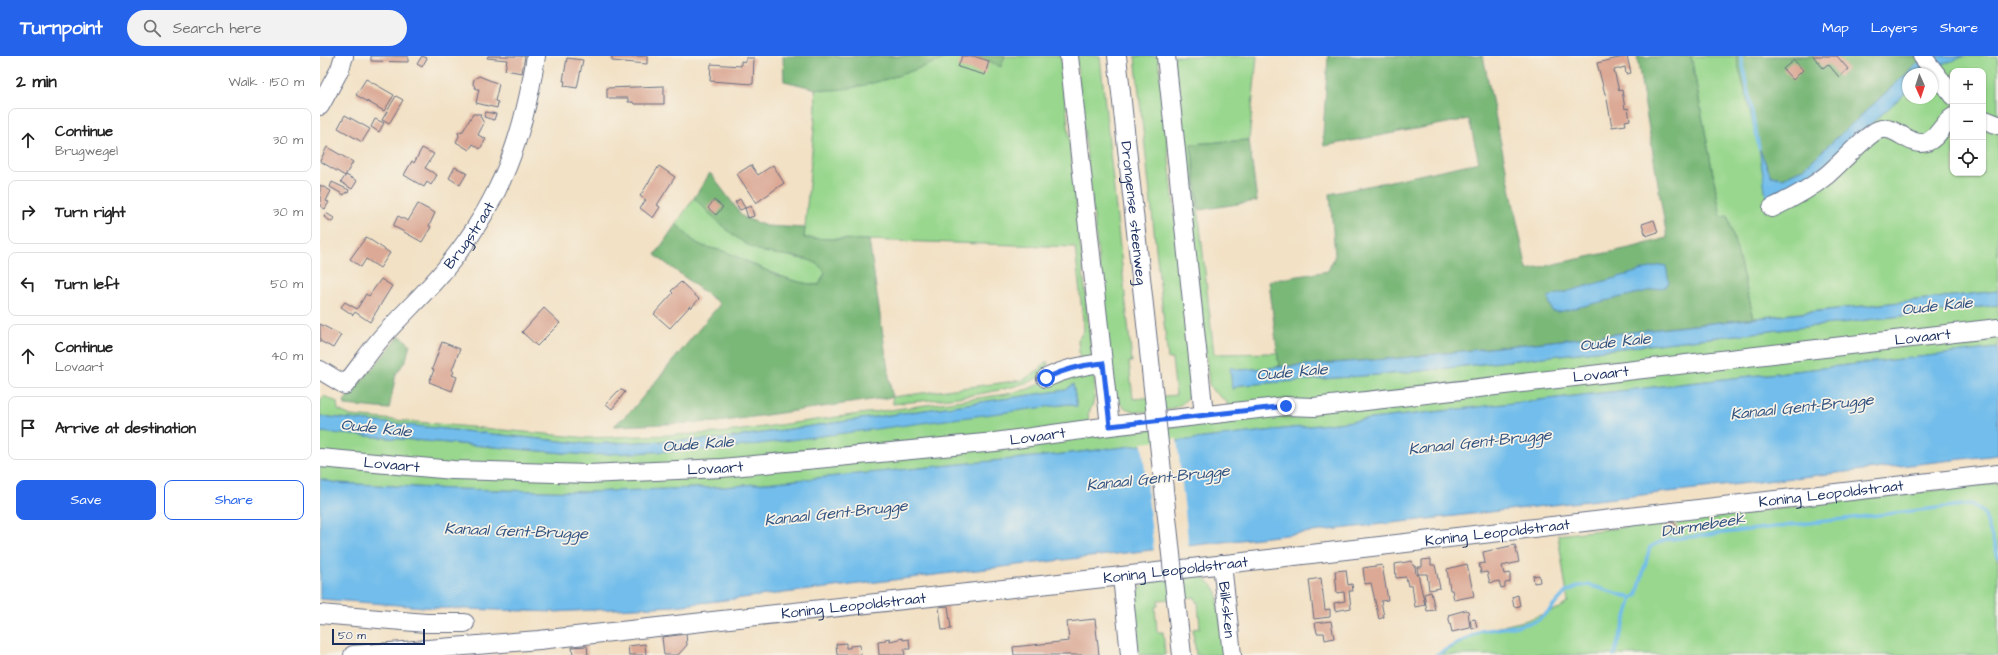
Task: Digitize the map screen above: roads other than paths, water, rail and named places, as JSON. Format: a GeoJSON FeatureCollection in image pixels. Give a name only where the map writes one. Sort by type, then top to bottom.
{"type":"FeatureCollection","features":[{"type":"Feature","properties":{"kind":"street"},"geometry":{"type":"LineString","coordinates":[[320,106],[340,69],[344,56]]}},
{"type":"Feature","properties":{"kind":"street","name":"Brugstraat"},"geometry":{"type":"LineString","coordinates":[[320,370],[345,385],[382,337],[450,264],[472,234],[504,177],[515,148],[531,89],[536,56]]}},
{"type":"Feature","properties":{"kind":"street"},"geometry":{"type":"LineString","coordinates":[[1069,56],[1110,426]]}},
{"type":"Feature","properties":{"kind":"street","name":"Drongense steenweg"},"geometry":{"type":"LineString","coordinates":[[1117,56],[1182,655]]}},
{"type":"Feature","properties":{"kind":"street"},"geometry":{"type":"LineString","coordinates":[[1166,56],[1204,415]]}},
{"type":"Feature","properties":{"kind":"street"},"geometry":{"type":"LineString","coordinates":[[1922,56],[1950,92]]}},
{"type":"Feature","properties":{"kind":"street"},"geometry":{"type":"LineString","coordinates":[[1772,208],[1803,192],[1817,182],[1876,131],[1888,129],[1914,142],[1927,142],[1932,139],[1946,121],[1950,119]]}},
{"type":"Feature","properties":{"kind":"street"},"geometry":{"type":"LineString","coordinates":[[1986,120],[1998,125]]}},
{"type":"Feature","properties":{"kind":"street","name":"Lovaart"},"geometry":{"type":"LineString","coordinates":[[320,458],[453,470],[612,473],[730,467],[995,442],[1204,415],[1286,406],[1314,407],[1998,328]]}},
{"type":"Feature","properties":{"kind":"street"},"geometry":{"type":"LineString","coordinates":[[1046,378],[1075,367],[1103,363]]}},
{"type":"Feature","properties":{"kind":"street","name":"Koning Leopoldstraat"},"geometry":{"type":"LineString","coordinates":[[353,655],[539,640],[1122,576],[1998,474]]}},
{"type":"Feature","properties":{"kind":"street","name":"Bilksken"},"geometry":{"type":"LineString","coordinates":[[1222,564],[1232,655]]}},
{"type":"Feature","properties":{"kind":"street"},"geometry":{"type":"LineString","coordinates":[[1122,576],[1130,655]]}},
{"type":"Feature","properties":{"kind":"street"},"geometry":{"type":"LineString","coordinates":[[320,614],[426,623],[465,623]]}},
{"type":"Feature","properties":{"kind":"water"},"geometry":{"type":"Polygon","coordinates":[[[1930,56],[1964,56],[1936,68],[1913,68],[1930,56]]]}},
{"type":"Feature","properties":{"kind":"water"},"geometry":{"type":"Polygon","coordinates":[[[1902,78],[1902,96],[1803,184],[1767,204],[1759,148],[1771,176],[1783,178],[1804,168],[1902,78]]]}},
{"type":"Feature","properties":{"kind":"water"},"geometry":{"type":"Polygon","coordinates":[[[1661,265],[1666,266],[1669,282],[1665,287],[1558,312],[1552,311],[1548,297],[1661,265]]]}},
{"type":"Feature","properties":{"kind":"water","name":"Oude Kale"},"geometry":{"type":"Polygon","coordinates":[[[1998,291],[1998,305],[1403,373],[1241,385],[1232,389],[1230,367],[1240,370],[1401,358],[1998,291]]]}},
{"type":"Feature","properties":{"kind":"water","name":"Kanaal Gent-Brugge"},"geometry":{"type":"Polygon","coordinates":[[[1998,348],[1998,455],[1027,564],[675,606],[554,612],[436,608],[320,599],[320,479],[336,483],[452,489],[588,492],[724,487],[1054,455],[1998,348]]]}},
{"type":"Feature","properties":{"kind":"water","name":"Oude Kale"},"geometry":{"type":"Polygon","coordinates":[[[1073,384],[1077,407],[1069,404],[721,449],[587,455],[320,432],[320,416],[588,444],[720,439],[1066,390],[1073,384]]]}},
{"type":"Feature","properties":{"kind":"waterway"},"geometry":{"type":"LineString","coordinates":[[1741,56],[1759,148]]}},
{"type":"Feature","properties":{"kind":"waterway","name":"Durmebeek"},"geometry":{"type":"LineString","coordinates":[[1436,655],[1481,631],[1517,626],[1537,621],[1548,612],[1566,592],[1579,586],[1589,585],[1632,598],[1637,595],[1650,547],[1664,540],[1971,504],[1984,513],[1998,556]]}},
{"type":"Feature","properties":{"kind":"waterway"},"geometry":{"type":"LineString","coordinates":[[1614,655],[1632,598]]}}]}
